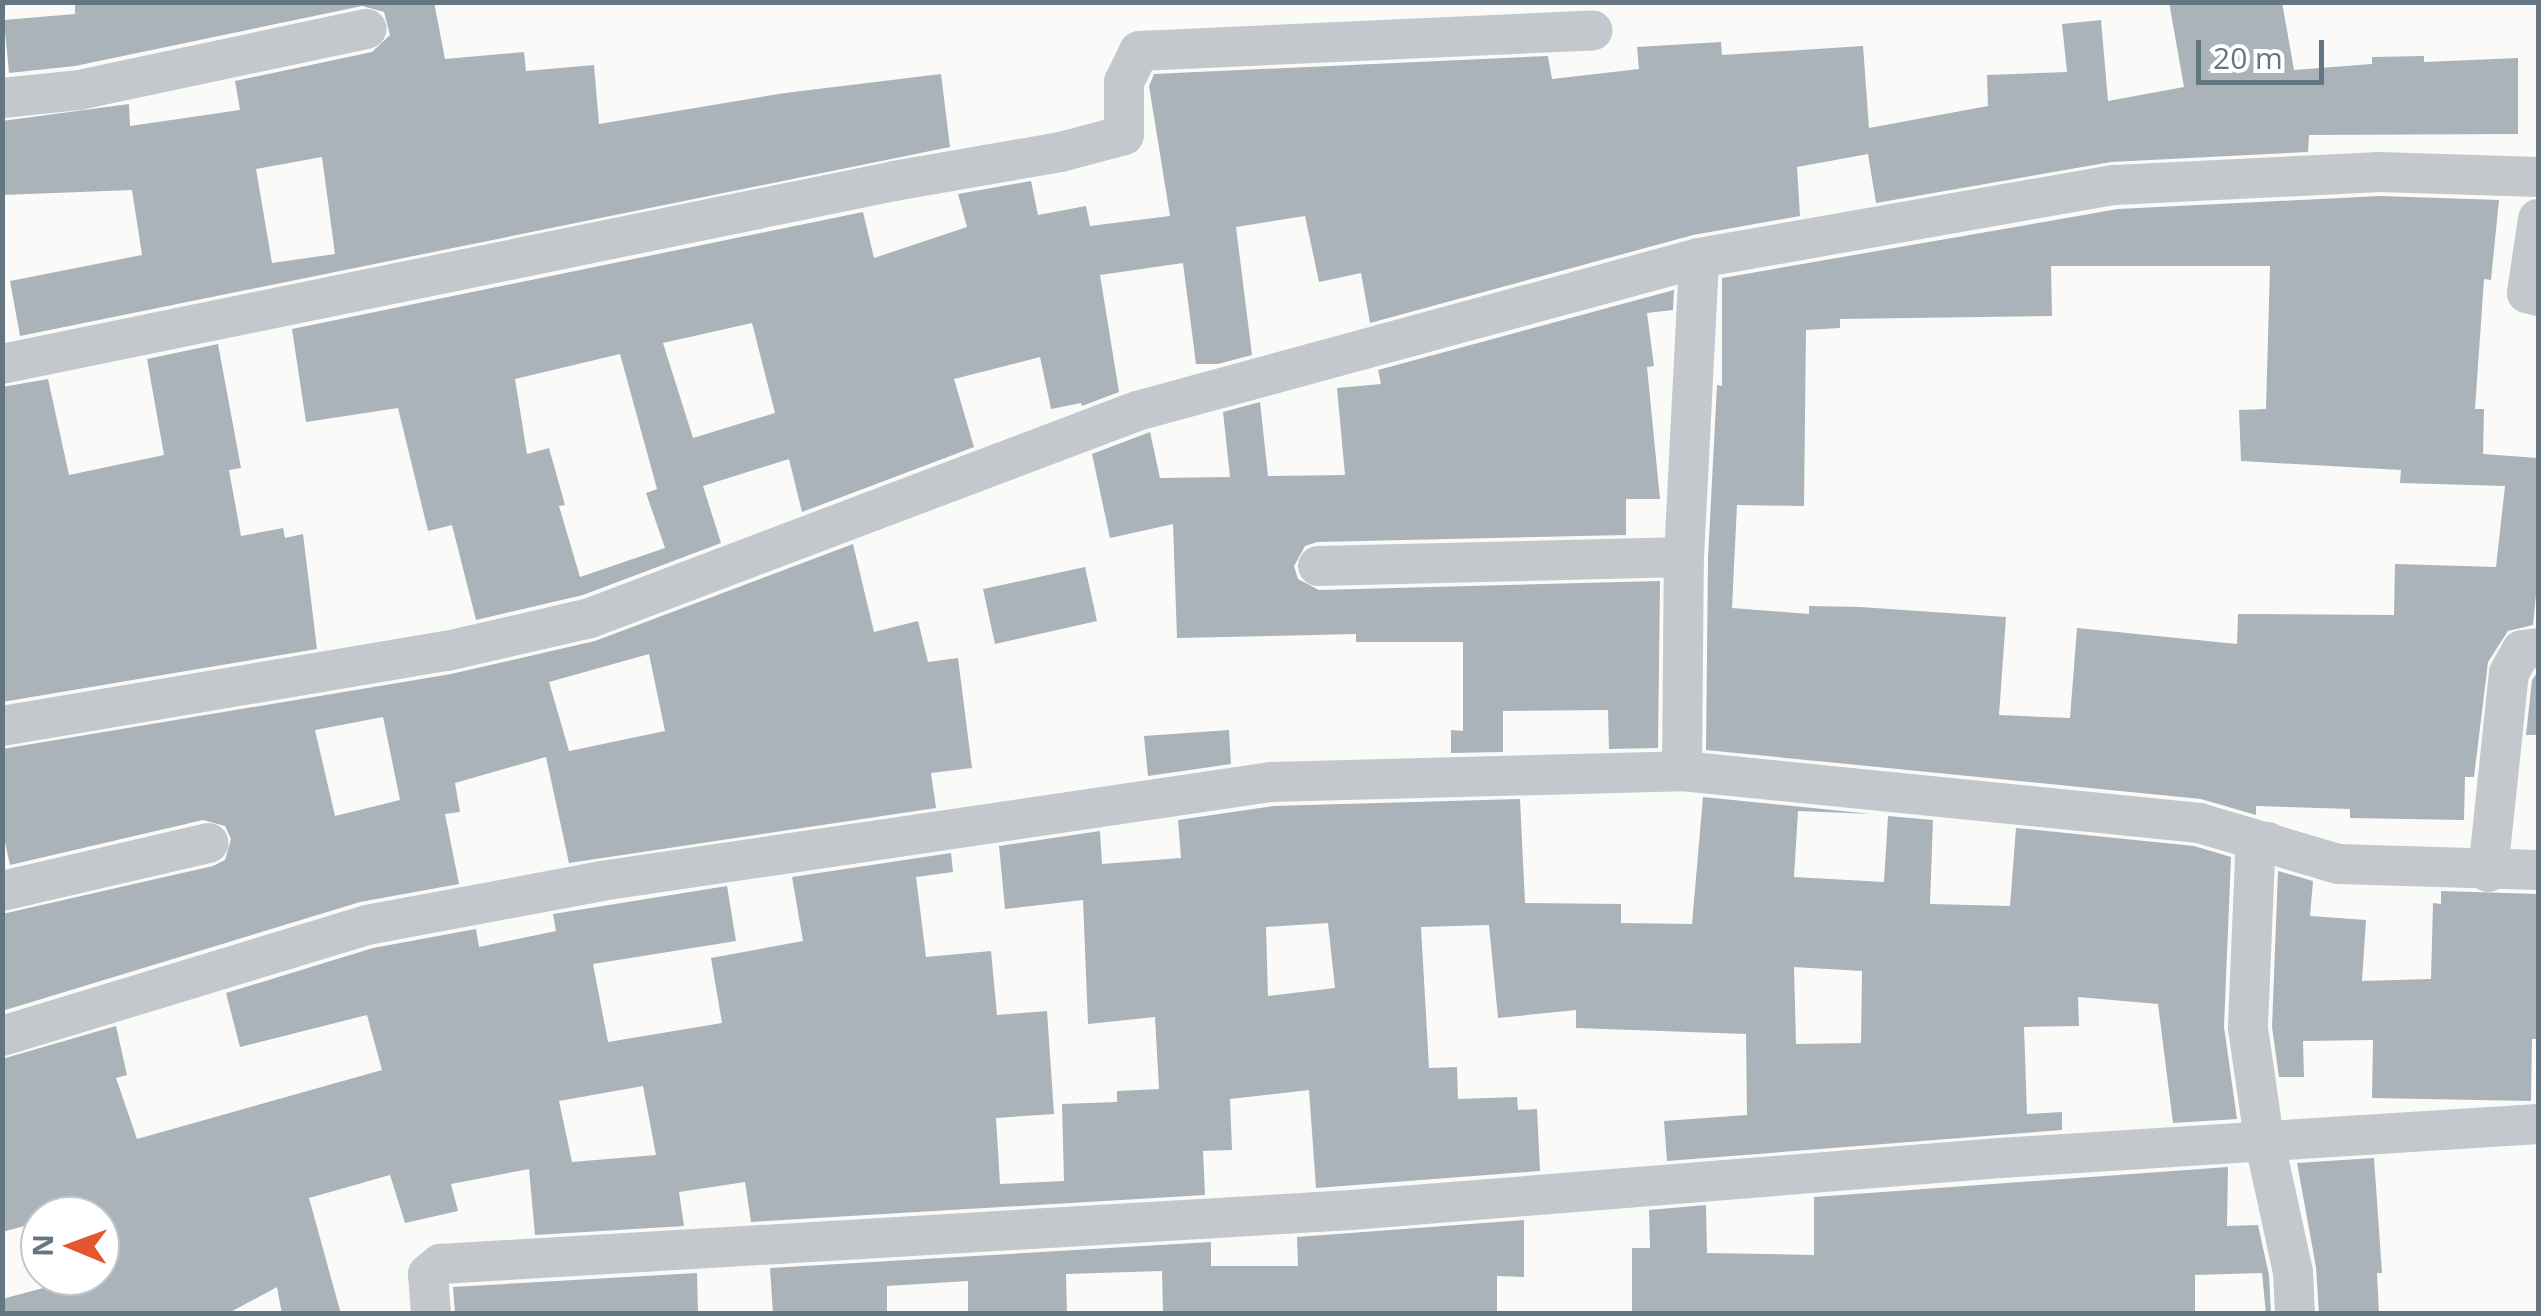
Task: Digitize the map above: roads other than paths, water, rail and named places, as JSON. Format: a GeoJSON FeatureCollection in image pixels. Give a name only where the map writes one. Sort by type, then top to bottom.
{"type":"FeatureCollection","features":[{"type":"Feature","properties":{"kind":"street"},"geometry":{"type":"LineString","coordinates":[[2,98],[79,90],[368,29]]}},
{"type":"Feature","properties":{"kind":"street"},"geometry":{"type":"LineString","coordinates":[[2,364],[894,181],[1060,152],[1124,135],[1124,82],[1139,51],[1593,30]]}},
{"type":"Feature","properties":{"kind":"street"},"geometry":{"type":"LineString","coordinates":[[2,726],[447,651],[590,618],[1136,411],[1699,258],[2116,185],[2380,172],[2538,177]]}},
{"type":"Feature","properties":{"kind":"street"},"geometry":{"type":"LineString","coordinates":[[2538,219],[2527,293],[2538,296]]}},
{"type":"Feature","properties":{"kind":"street"},"geometry":{"type":"LineString","coordinates":[[1682,771],[1684,558],[1699,258]]}},
{"type":"Feature","properties":{"kind":"street"},"geometry":{"type":"LineString","coordinates":[[1318,566],[1684,558]]}},
{"type":"Feature","properties":{"kind":"street"},"geometry":{"type":"LineString","coordinates":[[2488,872],[2509,673],[2522,650],[2538,648]]}},
{"type":"Feature","properties":{"kind":"street"},"geometry":{"type":"LineString","coordinates":[[2,1036],[366,925],[601,882],[1271,782],[1682,771],[2199,824],[2338,864],[2488,872],[2538,870]]}},
{"type":"Feature","properties":{"kind":"street"},"geometry":{"type":"LineString","coordinates":[[2268,842],[2256,858],[2248,1028],[2264,1140],[2293,1272],[2295,1314]]}},
{"type":"Feature","properties":{"kind":"street"},"geometry":{"type":"LineString","coordinates":[[2,890],[208,843]]}},
{"type":"Feature","properties":{"kind":"street"},"geometry":{"type":"LineString","coordinates":[[431,1314],[428,1274],[440,1264],[1351,1210],[2264,1140],[2538,1124]]}}]}
